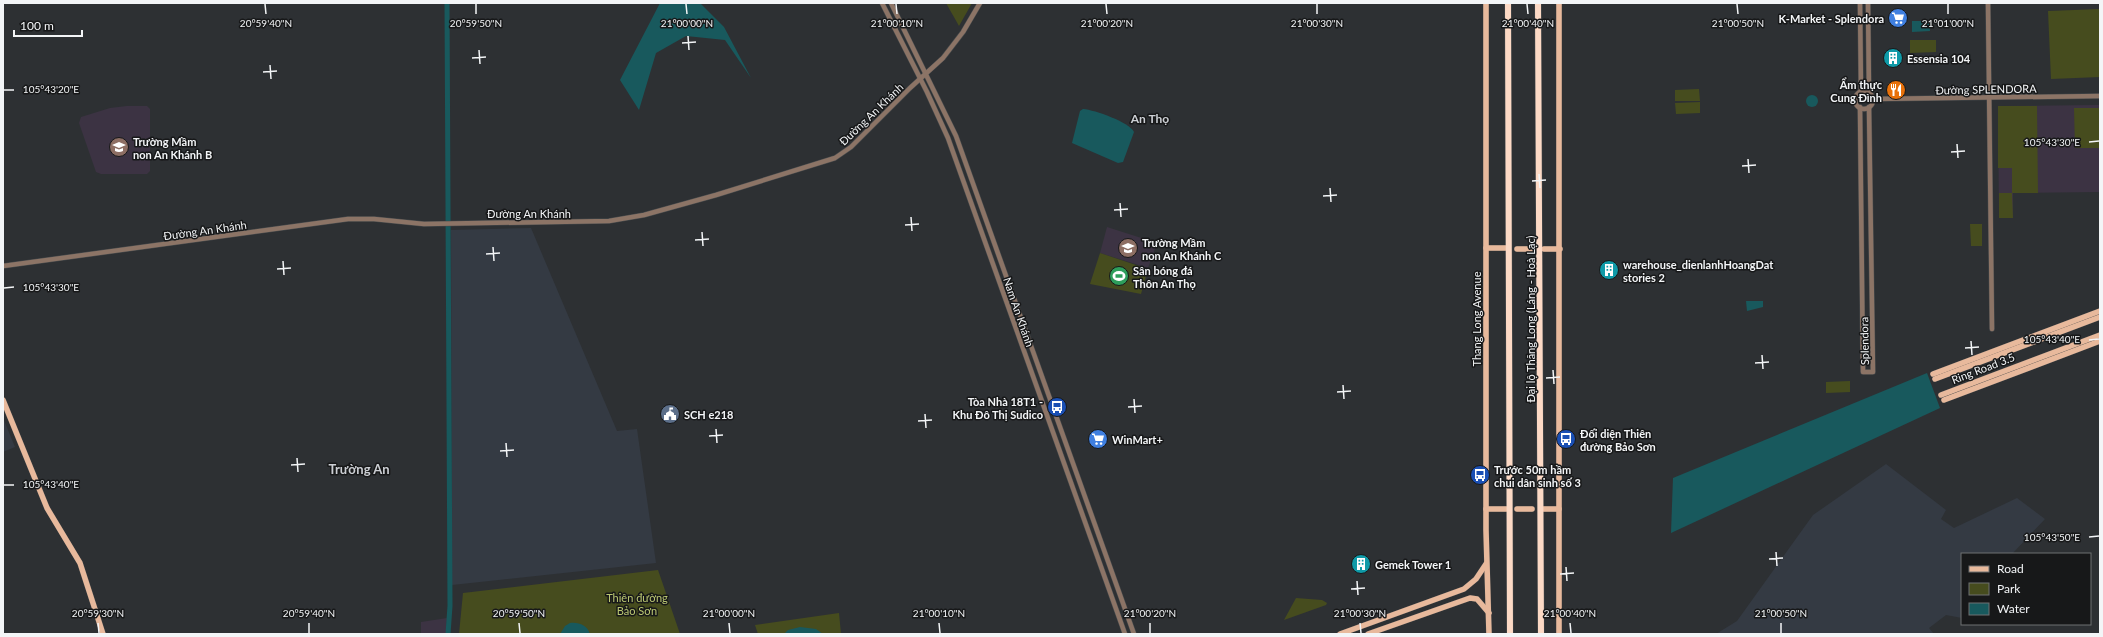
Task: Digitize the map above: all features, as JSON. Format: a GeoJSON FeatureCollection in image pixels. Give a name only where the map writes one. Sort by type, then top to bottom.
{"type":"FeatureCollection","features":[{"type":"Feature","properties":{"kind":"highway","name":"Đại lộ Thăng Long (Láng - Hoà Lạc)"},"geometry":{"type":"LineString","coordinates":[[1508,3],[1510,634]]}},
{"type":"Feature","properties":{"kind":"highway","name":"Đại lộ Thăng Long (Láng - Hoà Lạc)"},"geometry":{"type":"LineString","coordinates":[[1538,3],[1541,634]]}},
{"type":"Feature","properties":{"kind":"main road","name":"Thang Long Avenue"},"geometry":{"type":"LineString","coordinates":[[1486,3],[1486,563],[1489,634]]}},
{"type":"Feature","properties":{"kind":"main road"},"geometry":{"type":"LineString","coordinates":[[1559,3],[1559,634]]}},
{"type":"Feature","properties":{"kind":"main road"},"geometry":{"type":"LineString","coordinates":[[1486,248],[1507,248]]}},
{"type":"Feature","properties":{"kind":"main road"},"geometry":{"type":"LineString","coordinates":[[1517,249],[1533,249]]}},
{"type":"Feature","properties":{"kind":"main road"},"geometry":{"type":"LineString","coordinates":[[1544,249],[1560,249]]}},
{"type":"Feature","properties":{"kind":"main road","name":"Ring Road 3.5"},"geometry":{"type":"LineString","coordinates":[[2100,311],[1934,376],[2100,317]]}},
{"type":"Feature","properties":{"kind":"main road","name":"Ring Road 3.5"},"geometry":{"type":"LineString","coordinates":[[2100,335],[1942,397],[2100,341]]}},
{"type":"Feature","properties":{"kind":"main road"},"geometry":{"type":"LineString","coordinates":[[3,400],[47,508],[80,563],[103,634]]}},
{"type":"Feature","properties":{"kind":"main road"},"geometry":{"type":"LineString","coordinates":[[1486,509],[1509,509]]}},
{"type":"Feature","properties":{"kind":"main road"},"geometry":{"type":"LineString","coordinates":[[1517,509],[1532,509]]}},
{"type":"Feature","properties":{"kind":"main road"},"geometry":{"type":"LineString","coordinates":[[1543,509],[1559,509]]}},
{"type":"Feature","properties":{"kind":"main road"},"geometry":{"type":"LineString","coordinates":[[1340,634],[1464,589],[1476,579],[1486,563]]}},
{"type":"Feature","properties":{"kind":"main road"},"geometry":{"type":"LineString","coordinates":[[1368,634],[1470,598],[1480,602],[1489,613]]}},
{"type":"Feature","properties":{"kind":"street","name":"Nam An Khánh"},"geometry":{"type":"LineString","coordinates":[[882,3],[948,138],[1125,634]]}},
{"type":"Feature","properties":{"kind":"street","name":"Nam An Khánh"},"geometry":{"type":"LineString","coordinates":[[891,3],[927,73],[956,136],[1134,634]]}},
{"type":"Feature","properties":{"kind":"street","name":"Đường An Khánh"},"geometry":{"type":"LineString","coordinates":[[3,266],[172,244],[321,222],[355,219],[424,224],[609,221],[656,212],[793,172],[843,154],[920,78],[943,58],[963,32],[980,3]]}},
{"type":"Feature","properties":{"kind":"street"},"geometry":{"type":"LineString","coordinates":[[1860,3],[1861,91],[1856,98],[1856,103],[1860,107],[1869,107],[1873,99],[1869,92],[1868,3]]}},
{"type":"Feature","properties":{"kind":"street"},"geometry":{"type":"LineString","coordinates":[[1988,3],[1992,329]]}},
{"type":"Feature","properties":{"kind":"street"},"geometry":{"type":"LineString","coordinates":[[1861,91],[1869,92]]}},
{"type":"Feature","properties":{"kind":"street","name":"Đường SPLENDORA"},"geometry":{"type":"LineString","coordinates":[[1873,99],[2100,96]]}},
{"type":"Feature","properties":{"kind":"street","name":"Splendora"},"geometry":{"type":"LineString","coordinates":[[1860,107],[1863,372],[1873,372],[1869,107]]}},
{"type":"Feature","properties":{"kind":"street"},"geometry":{"type":"LineString","coordinates":[[998,278],[1006,277]]}},
{"type":"Feature","properties":{"kind":"shaded area"},"geometry":{"type":"Polygon","coordinates":[[[2100,105],[2100,192],[2013,193],[2013,218],[1999,218],[1998,106],[2100,105]]]}},
{"type":"Feature","properties":{"kind":"shaded area","name":"Trường Mầm non An Khánh B"},"geometry":{"type":"Polygon","coordinates":[[[147,106],[150,109],[150,171],[147,174],[101,174],[96,172],[79,123],[81,117],[110,108],[147,106]]]}},
{"type":"Feature","properties":{"kind":"shaded area","name":"Trường Mầm non An Khánh C"},"geometry":{"type":"Polygon","coordinates":[[[1107,227],[1157,243],[1148,268],[1100,253],[1107,227]]]}},
{"type":"Feature","properties":{"kind":"shaded area"},"geometry":{"type":"Polygon","coordinates":[[[531,228],[617,431],[637,429],[656,563],[452,585],[451,230],[531,228]]]}},
{"type":"Feature","properties":{"kind":"shaded area"},"geometry":{"type":"Polygon","coordinates":[[[3,418],[15,447],[3,452],[3,418]]]}},
{"type":"Feature","properties":{"kind":"shaded area"},"geometry":{"type":"Polygon","coordinates":[[[1886,464],[1946,510],[1941,519],[1954,528],[2017,498],[2045,519],[2013,553],[1961,553],[1961,618],[1946,615],[1929,628],[1934,634],[1716,634],[1737,621],[1813,515],[1886,464]]]}},
{"type":"Feature","properties":{"kind":"shaded area"},"geometry":{"type":"Polygon","coordinates":[[[447,618],[446,634],[421,634],[421,622],[447,618]]]}},
{"type":"Feature","properties":{"kind":"green space"},"geometry":{"type":"Polygon","coordinates":[[[946,3],[972,3],[959,26],[946,3]]]}},
{"type":"Feature","properties":{"kind":"green space"},"geometry":{"type":"Polygon","coordinates":[[[2100,9],[2100,77],[2051,79],[2048,11],[2100,9]]]}},
{"type":"Feature","properties":{"kind":"green space"},"geometry":{"type":"Polygon","coordinates":[[[1910,40],[1936,40],[1936,52],[1910,53],[1910,40]]]}},
{"type":"Feature","properties":{"kind":"green space"},"geometry":{"type":"Polygon","coordinates":[[[1699,89],[1700,101],[1675,101],[1675,90],[1699,89]]]}},
{"type":"Feature","properties":{"kind":"green space"},"geometry":{"type":"Polygon","coordinates":[[[1700,102],[1700,113],[1676,114],[1675,103],[1700,102]]]}},
{"type":"Feature","properties":{"kind":"green space"},"geometry":{"type":"Polygon","coordinates":[[[1998,106],[2037,106],[2038,193],[2012,193],[2012,168],[1998,168],[1998,106]]]}},
{"type":"Feature","properties":{"kind":"green space"},"geometry":{"type":"Polygon","coordinates":[[[2074,108],[2100,108],[2100,148],[2075,148],[2074,108]]]}},
{"type":"Feature","properties":{"kind":"green space"},"geometry":{"type":"Polygon","coordinates":[[[1999,193],[2012,193],[2013,218],[1999,218],[1999,193]]]}},
{"type":"Feature","properties":{"kind":"green space"},"geometry":{"type":"Polygon","coordinates":[[[1970,224],[1982,224],[1982,246],[1971,246],[1970,224]]]}},
{"type":"Feature","properties":{"kind":"green space","name":"Sân bóng đá Thôn An Thọ"},"geometry":{"type":"Polygon","coordinates":[[[1100,253],[1148,269],[1141,294],[1090,284],[1100,253]]]}},
{"type":"Feature","properties":{"kind":"green space"},"geometry":{"type":"Polygon","coordinates":[[[1850,381],[1850,392],[1826,393],[1826,382],[1850,381]]]}},
{"type":"Feature","properties":{"kind":"green space","name":"Thiên đường Bảo Sơn"},"geometry":{"type":"Polygon","coordinates":[[[658,570],[680,634],[459,634],[463,593],[658,570]]]}},
{"type":"Feature","properties":{"kind":"green space"},"geometry":{"type":"Polygon","coordinates":[[[1296,598],[1322,600],[1327,603],[1326,605],[1284,620],[1296,598]]]}},
{"type":"Feature","properties":{"kind":"green space"},"geometry":{"type":"Polygon","coordinates":[[[839,613],[841,634],[758,634],[755,625],[839,613]]]}},
{"type":"Feature","properties":{"kind":"water"},"geometry":{"type":"Polygon","coordinates":[[[660,3],[700,3],[724,27],[751,78],[725,40],[686,36],[656,53],[639,110],[620,80],[660,3]]]}},
{"type":"Feature","properties":{"kind":"water"},"geometry":{"type":"Polygon","coordinates":[[[1912,21],[1929,21],[1930,31],[1912,32],[1912,21]]]}},
{"type":"Feature","properties":{"kind":"water"},"geometry":{"type":"Polygon","coordinates":[[[1810,95],[1814,95],[1818,101],[1814,107],[1810,107],[1806,103],[1806,99],[1810,95]]]}},
{"type":"Feature","properties":{"kind":"water"},"geometry":{"type":"Polygon","coordinates":[[[1083,109],[1103,114],[1126,124],[1131,128],[1134,132],[1123,162],[1118,163],[1072,143],[1080,111],[1083,109]]]}},
{"type":"Feature","properties":{"kind":"water"},"geometry":{"type":"Polygon","coordinates":[[[1746,301],[1763,301],[1763,307],[1747,311],[1746,301]]]}},
{"type":"Feature","properties":{"kind":"water"},"geometry":{"type":"Polygon","coordinates":[[[1927,373],[1940,408],[1671,533],[1673,478],[1927,373]]]}},
{"type":"Feature","properties":{"kind":"water"},"geometry":{"type":"Polygon","coordinates":[[[570,623],[582,625],[587,628],[590,634],[560,634],[565,626],[570,623]]]}},
{"type":"Feature","properties":{"kind":"water"},"geometry":{"type":"Polygon","coordinates":[[[800,627],[816,629],[823,634],[784,634],[788,630],[800,627]]]}},
{"type":"Feature","properties":{"kind":"waterway"},"geometry":{"type":"LineString","coordinates":[[447,3],[450,606],[448,634]]}},
{"type":"Feature","properties":{"kind":"place","name":"K-Market - Splendora"},"geometry":{"type":"Point","coordinates":[1898,18]}},
{"type":"Feature","properties":{"kind":"place","name":"Essensia 104"},"geometry":{"type":"Point","coordinates":[1893,58]}},
{"type":"Feature","properties":{"kind":"place","name":"Ẩm thực Cung Đình"},"geometry":{"type":"Point","coordinates":[1896,90]}},
{"type":"Feature","properties":{"kind":"place","name":"Trường Mầm non An Khánh B"},"geometry":{"type":"Point","coordinates":[119,147]}},
{"type":"Feature","properties":{"kind":"place","name":"Trường Mầm non An Khánh C"},"geometry":{"type":"Point","coordinates":[1128,248]}},
{"type":"Feature","properties":{"kind":"place","name":"warehouse_dienlanhHoangDat stories 2"},"geometry":{"type":"Point","coordinates":[1609,270]}},
{"type":"Feature","properties":{"kind":"place","name":"Sân bóng đá Thôn An Thọ"},"geometry":{"type":"Point","coordinates":[1119,276]}},
{"type":"Feature","properties":{"kind":"place","name":"Tòa Nhà 18T1 - Khu Đô Thị Sudico"},"geometry":{"type":"Point","coordinates":[1057,407]}},
{"type":"Feature","properties":{"kind":"place","name":"SCH e218"},"geometry":{"type":"Point","coordinates":[670,414]}},
{"type":"Feature","properties":{"kind":"place","name":"WinMart+"},"geometry":{"type":"Point","coordinates":[1098,439]}},
{"type":"Feature","properties":{"kind":"place","name":"Đối diện Thiên đường Bảo Sơn"},"geometry":{"type":"Point","coordinates":[1566,439]}},
{"type":"Feature","properties":{"kind":"place","name":"Trước 50m hầm chui dân sinh số 3"},"geometry":{"type":"Point","coordinates":[1480,475]}},
{"type":"Feature","properties":{"kind":"place","name":"Gemek Tower 1"},"geometry":{"type":"Point","coordinates":[1361,564]}},
{"type":"Feature","properties":{"kind":"district","name":"An Thọ"},"geometry":{"type":"Point","coordinates":[1150,118]}},
{"type":"Feature","properties":{"kind":"district","name":"Trường An"},"geometry":{"type":"Point","coordinates":[359,469]}}]}
